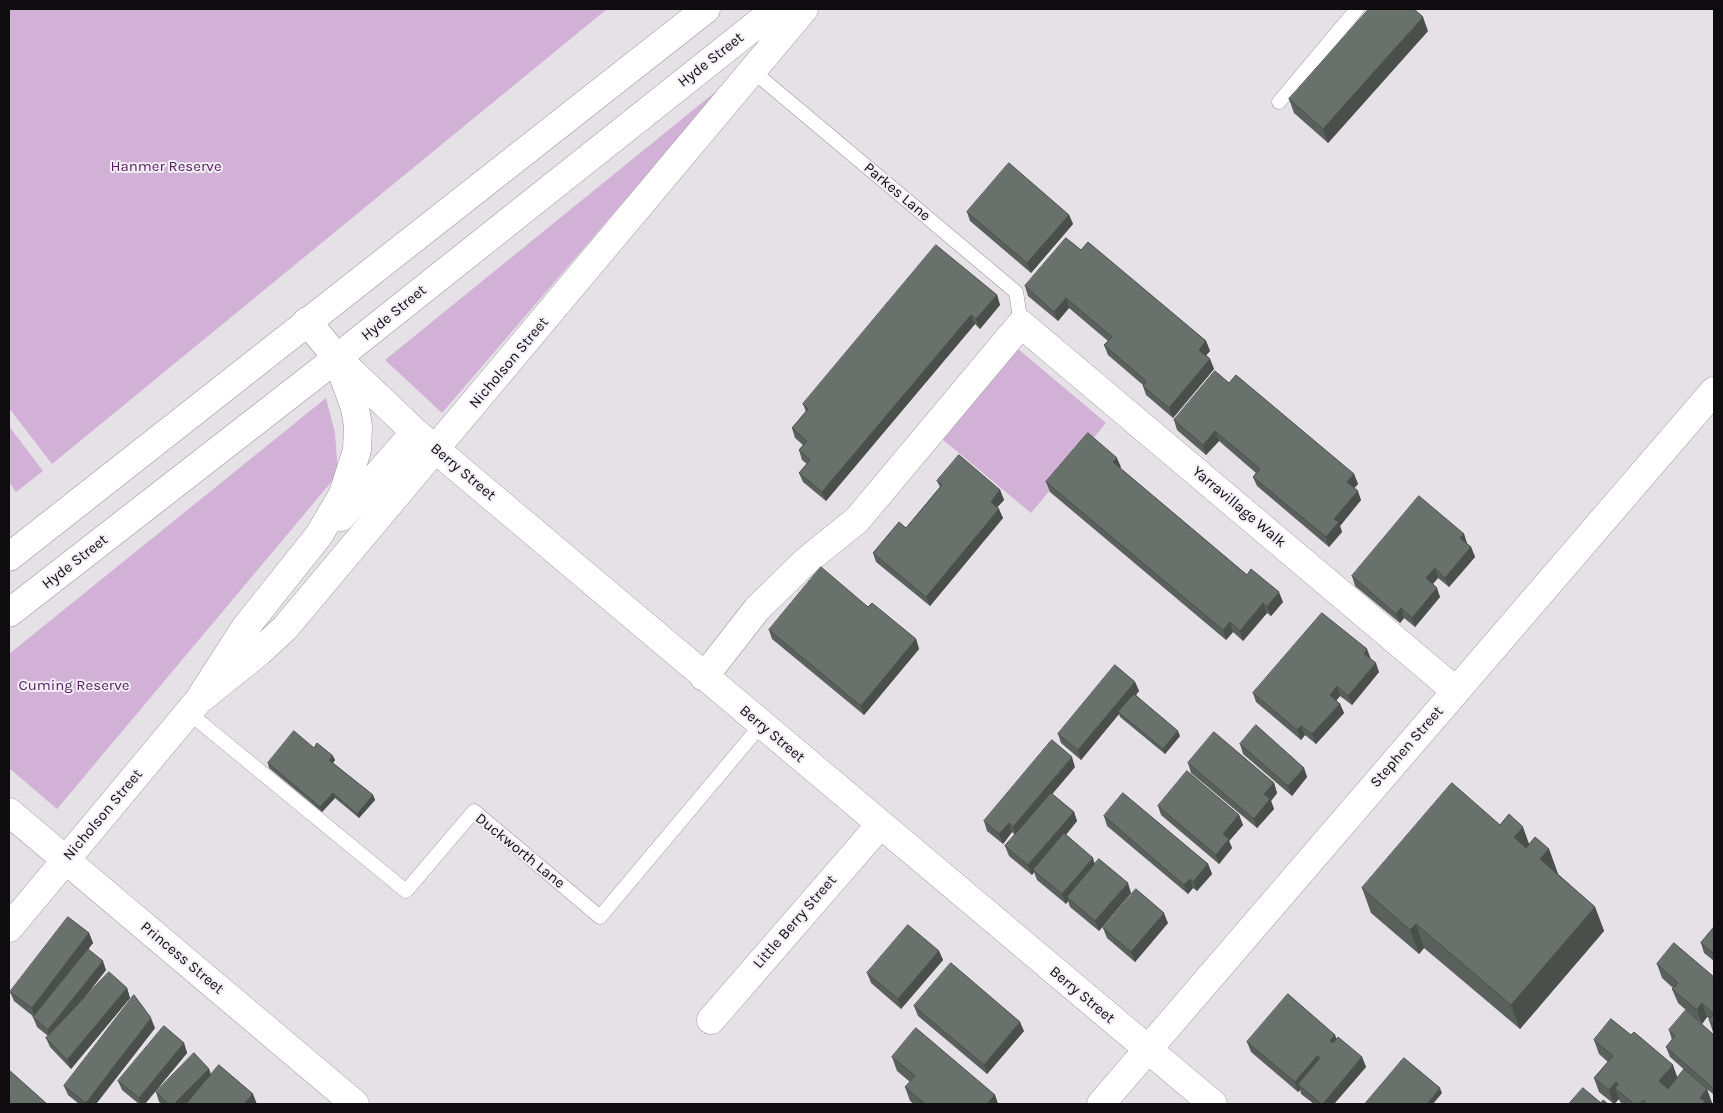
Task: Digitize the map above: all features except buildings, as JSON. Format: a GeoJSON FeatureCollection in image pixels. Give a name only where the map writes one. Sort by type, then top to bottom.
{"type":"FeatureCollection","features":[{"type":"Feature","properties":{"kind":"street"},"geometry":{"type":"LineString","coordinates":[[9,557],[706,9]]}},
{"type":"Feature","properties":{"kind":"street","name":"Hyde Street"},"geometry":{"type":"LineString","coordinates":[[9,613],[337,358],[776,9]]}},
{"type":"Feature","properties":{"kind":"street","name":"Nicholson Street"},"geometry":{"type":"LineString","coordinates":[[193,707],[285,628],[754,72],[804,9]]}},
{"type":"Feature","properties":{"kind":"street"},"geometry":{"type":"LineString","coordinates":[[308,321],[337,358]]}},
{"type":"Feature","properties":{"kind":"street"},"geometry":{"type":"LineString","coordinates":[[704,677],[763,603],[805,562],[857,520],[1022,324]]}},
{"type":"Feature","properties":{"kind":"street","name":"Yarravillage Walk"},"geometry":{"type":"LineString","coordinates":[[1022,324],[1456,691]]}},
{"type":"Feature","properties":{"kind":"street","name":"Berry Street"},"geometry":{"type":"LineString","coordinates":[[337,358],[436,450],[1213,1104]]}},
{"type":"Feature","properties":{"kind":"street","name":"Nicholson Street"},"geometry":{"type":"LineString","coordinates":[[9,928],[193,707],[245,628],[318,535],[338,503],[356,458],[358,434],[355,408],[337,358]]}},
{"type":"Feature","properties":{"kind":"street","name":"Stephen Street"},"geometry":{"type":"LineString","coordinates":[[1101,1104],[1714,391]]}},
{"type":"Feature","properties":{"kind":"street"},"geometry":{"type":"LineString","coordinates":[[286,577],[334,526],[415,432]]}},
{"type":"Feature","properties":{"kind":"street","name":"Princess Street"},"geometry":{"type":"LineString","coordinates":[[9,812],[355,1104]]}},
{"type":"Feature","properties":{"kind":"street","name":"Little Berry Street"},"geometry":{"type":"LineString","coordinates":[[710,1020],[880,825]]}},
{"type":"Feature","properties":{"kind":"lane"},"geometry":{"type":"LineString","coordinates":[[1279,102],[1357,9]]}},
{"type":"Feature","properties":{"kind":"lane","name":"Parkes Lane"},"geometry":{"type":"LineString","coordinates":[[754,72],[1016,292],[1022,324]]}},
{"type":"Feature","properties":{"kind":"lane","name":"Duckworth Lane"},"geometry":{"type":"LineString","coordinates":[[193,707],[406,891],[474,811],[600,917],[761,725]]}},
{"type":"Feature","properties":{"kind":"green space","name":"Hanmer Reserve"},"geometry":{"type":"Polygon","coordinates":[[[9,9],[607,9],[52,464],[9,408],[9,9]]]}},
{"type":"Feature","properties":{"kind":"green space"},"geometry":{"type":"Polygon","coordinates":[[[714,93],[716,94],[442,413],[385,360],[714,93]]]}},
{"type":"Feature","properties":{"kind":"green space"},"geometry":{"type":"Polygon","coordinates":[[[1017,348],[1106,423],[1031,513],[942,439],[1017,348]]]}},
{"type":"Feature","properties":{"kind":"green space","name":"Cuming Reserve"},"geometry":{"type":"Polygon","coordinates":[[[326,398],[335,433],[338,474],[57,809],[9,768],[9,654],[326,398]]]}},
{"type":"Feature","properties":{"kind":"green space"},"geometry":{"type":"Polygon","coordinates":[[[9,426],[43,471],[16,492],[9,482],[9,426]]]}}]}
